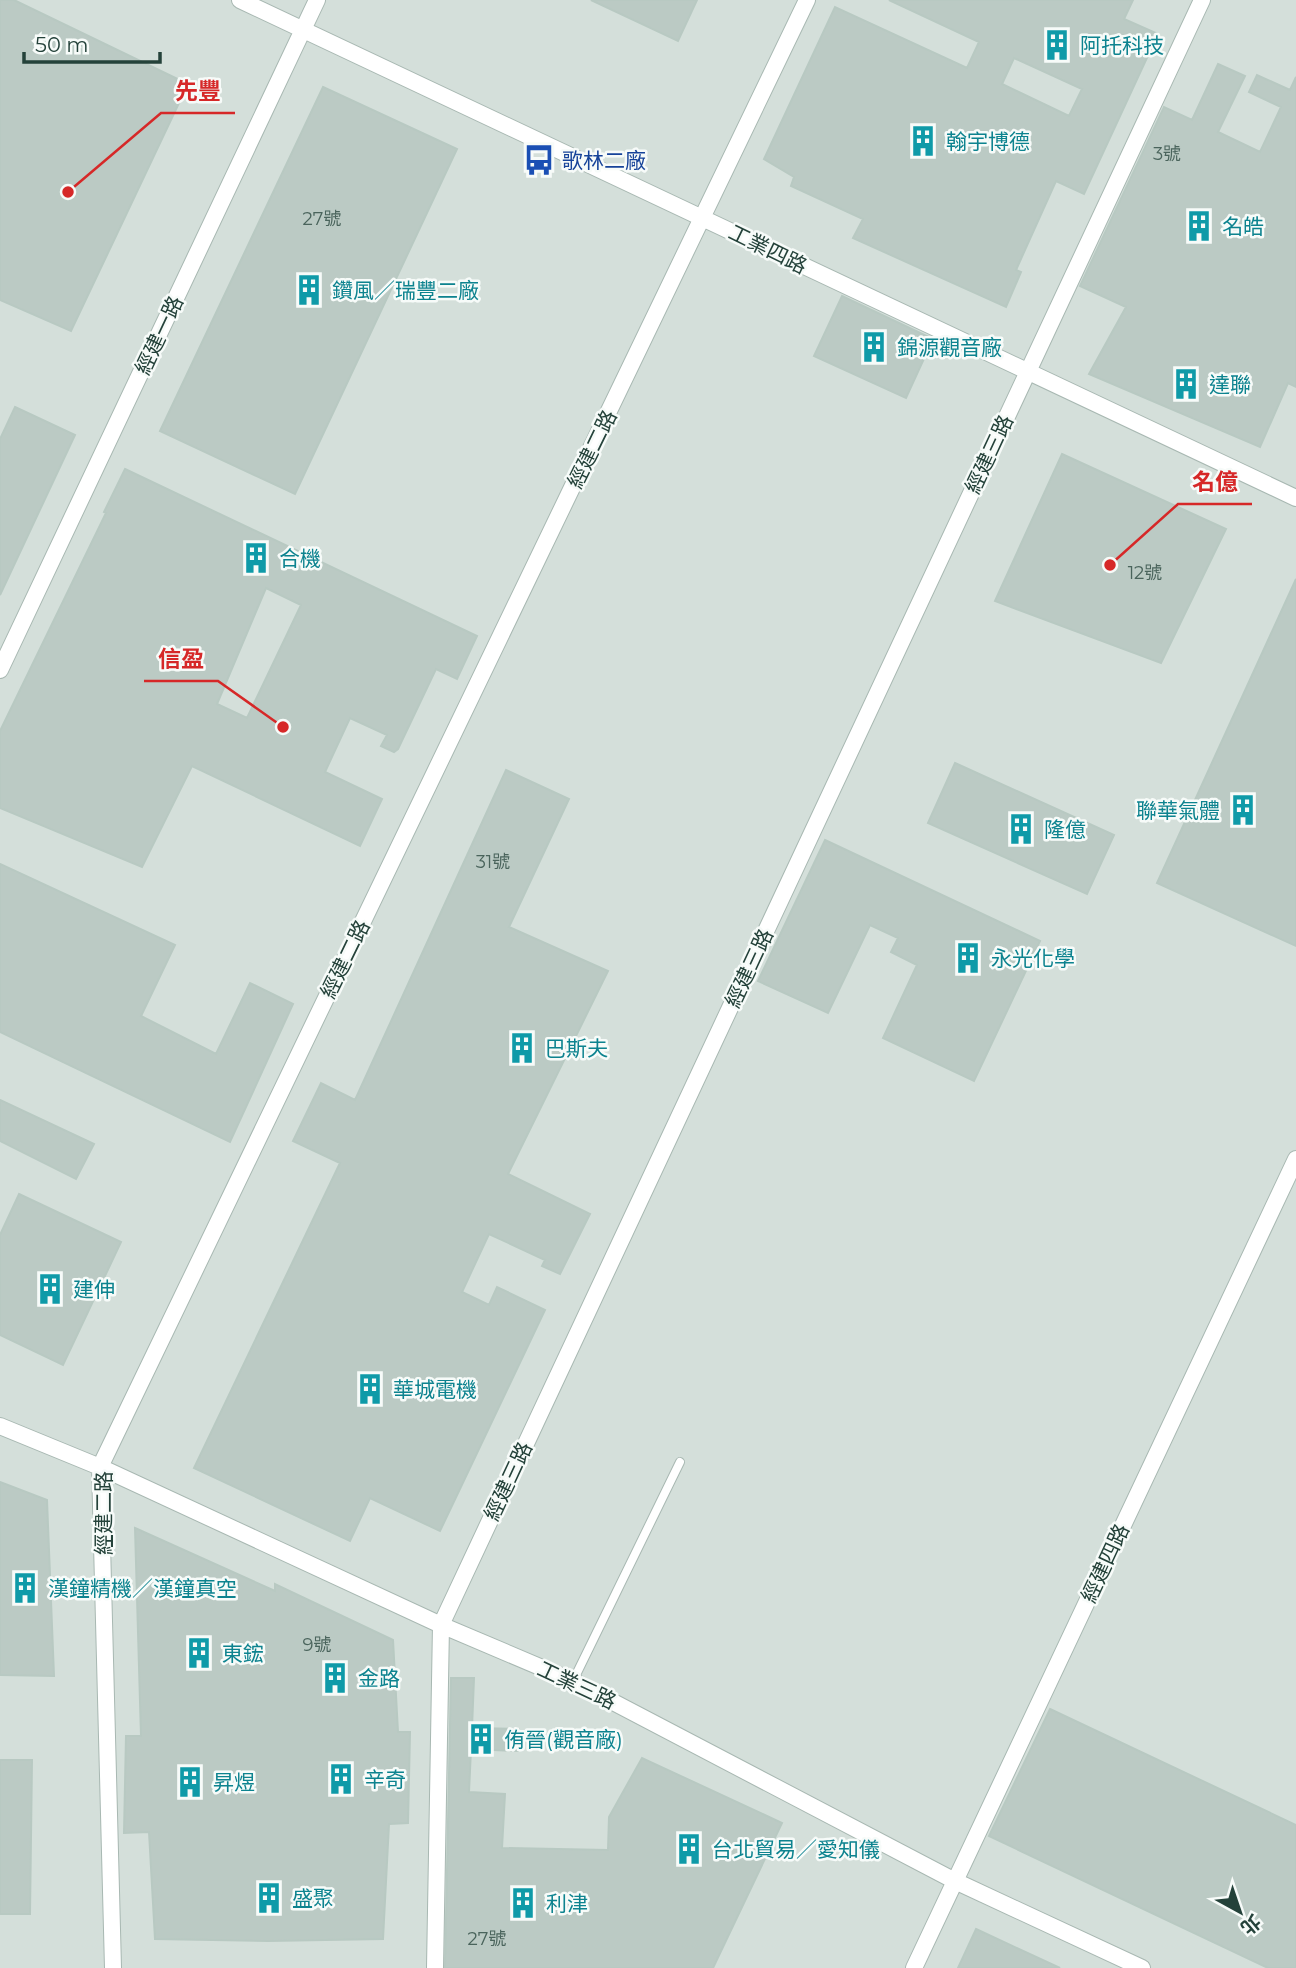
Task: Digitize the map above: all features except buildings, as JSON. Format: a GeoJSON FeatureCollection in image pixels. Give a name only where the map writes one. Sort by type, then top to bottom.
{"type":"FeatureCollection","features":[{"type":"Feature","properties":{"kind":"street","name":"工業四路"},"geometry":{"type":"LineString","coordinates":[[240,0],[1296,498]]}},
{"type":"Feature","properties":{"kind":"street","name":"經建一路"},"geometry":{"type":"LineString","coordinates":[[0,670],[317,0]]}},
{"type":"Feature","properties":{"kind":"street","name":"經建二路"},"geometry":{"type":"LineString","coordinates":[[113,1968],[100,1467],[807,0]]}},
{"type":"Feature","properties":{"kind":"street","name":"經建三路"},"geometry":{"type":"LineString","coordinates":[[435,1968],[441,1625],[1202,0]]}},
{"type":"Feature","properties":{"kind":"street","name":"經建四路"},"geometry":{"type":"LineString","coordinates":[[914,1968],[1296,1159]]}},
{"type":"Feature","properties":{"kind":"street","name":"工業三路"},"geometry":{"type":"LineString","coordinates":[[0,1426],[100,1467],[441,1625],[573,1681],[955,1881],[1142,1968]]}},
{"type":"Feature","properties":{"kind":"lane"},"geometry":{"type":"LineString","coordinates":[[573,1681],[680,1462]]}},
{"type":"Feature","properties":{"kind":"shaded area"},"geometry":{"type":"Polygon","coordinates":[[[0,0],[1296,0],[1296,1968],[0,1968],[0,0]]]}},
{"type":"Feature","properties":{"kind":"place","name":"阿托科技"},"geometry":{"type":"Point","coordinates":[1057,45]}},
{"type":"Feature","properties":{"kind":"place","name":"翰宇博德"},"geometry":{"type":"Point","coordinates":[923,141]}},
{"type":"Feature","properties":{"kind":"place","name":"歌林二廠"},"geometry":{"type":"Point","coordinates":[539,160]}},
{"type":"Feature","properties":{"kind":"place","name":"先豐"},"geometry":{"type":"Point","coordinates":[68,192]}},
{"type":"Feature","properties":{"kind":"place","name":"名皓"},"geometry":{"type":"Point","coordinates":[1199,226]}},
{"type":"Feature","properties":{"kind":"place","name":"鑽風／瑞豐二廠"},"geometry":{"type":"Point","coordinates":[309,290]}},
{"type":"Feature","properties":{"kind":"place","name":"錦源觀音廠"},"geometry":{"type":"Point","coordinates":[874,347]}},
{"type":"Feature","properties":{"kind":"place","name":"達聯"},"geometry":{"type":"Point","coordinates":[1186,384]}},
{"type":"Feature","properties":{"kind":"place","name":"合機"},"geometry":{"type":"Point","coordinates":[256,558]}},
{"type":"Feature","properties":{"kind":"place","name":"名億"},"geometry":{"type":"Point","coordinates":[1110,565]}},
{"type":"Feature","properties":{"kind":"place","name":"信盈"},"geometry":{"type":"Point","coordinates":[283,727]}},
{"type":"Feature","properties":{"kind":"place","name":"聯華氣體"},"geometry":{"type":"Point","coordinates":[1243,810]}},
{"type":"Feature","properties":{"kind":"place","name":"隆億"},"geometry":{"type":"Point","coordinates":[1021,829]}},
{"type":"Feature","properties":{"kind":"place","name":"永光化學"},"geometry":{"type":"Point","coordinates":[968,958]}},
{"type":"Feature","properties":{"kind":"place","name":"巴斯夫"},"geometry":{"type":"Point","coordinates":[522,1048]}},
{"type":"Feature","properties":{"kind":"place","name":"建伸"},"geometry":{"type":"Point","coordinates":[50,1289]}},
{"type":"Feature","properties":{"kind":"place","name":"華城電機"},"geometry":{"type":"Point","coordinates":[370,1389]}},
{"type":"Feature","properties":{"kind":"place","name":"漢鐘精機／漢鐘真空"},"geometry":{"type":"Point","coordinates":[25,1588]}},
{"type":"Feature","properties":{"kind":"place","name":"東鋐"},"geometry":{"type":"Point","coordinates":[199,1653]}},
{"type":"Feature","properties":{"kind":"place","name":"金路"},"geometry":{"type":"Point","coordinates":[335,1678]}},
{"type":"Feature","properties":{"kind":"place","name":"侑晉(觀音廠)"},"geometry":{"type":"Point","coordinates":[481,1739]}},
{"type":"Feature","properties":{"kind":"place","name":"辛奇"},"geometry":{"type":"Point","coordinates":[341,1779]}},
{"type":"Feature","properties":{"kind":"place","name":"昇煜"},"geometry":{"type":"Point","coordinates":[190,1782]}},
{"type":"Feature","properties":{"kind":"place","name":"台北貿易／愛知儀"},"geometry":{"type":"Point","coordinates":[689,1849]}},
{"type":"Feature","properties":{"kind":"place","name":"盛聚"},"geometry":{"type":"Point","coordinates":[269,1898]}},
{"type":"Feature","properties":{"kind":"place","name":"利津"},"geometry":{"type":"Point","coordinates":[523,1903]}}]}
